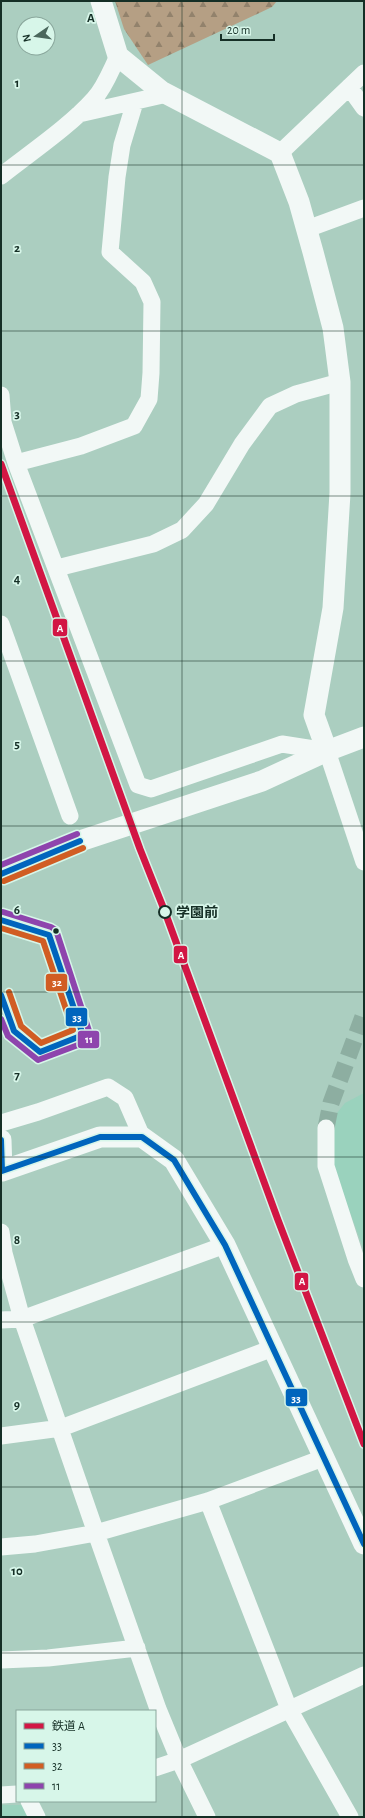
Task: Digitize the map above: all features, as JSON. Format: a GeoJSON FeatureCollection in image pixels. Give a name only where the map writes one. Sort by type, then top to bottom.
{"type":"FeatureCollection","features":[{"type":"Feature","properties":{"kind":"street"},"geometry":{"type":"LineString","coordinates":[[101,1],[118,56],[168,94],[280,153],[299,202],[307,228],[333,328],[340,382],[340,493],[333,608],[314,715],[364,862]]}},
{"type":"Feature","properties":{"kind":"street"},"geometry":{"type":"LineString","coordinates":[[1,176],[79,114],[95,98],[118,56]]}},
{"type":"Feature","properties":{"kind":"street"},"geometry":{"type":"LineString","coordinates":[[280,153],[364,72]]}},
{"type":"Feature","properties":{"kind":"street"},"geometry":{"type":"LineString","coordinates":[[349,87],[364,108]]}},
{"type":"Feature","properties":{"kind":"street"},"geometry":{"type":"LineString","coordinates":[[79,114],[168,94]]}},
{"type":"Feature","properties":{"kind":"street"},"geometry":{"type":"LineString","coordinates":[[16,463],[81,446],[134,426],[149,399],[152,302],[143,282],[110,252],[117,177],[122,145],[135,102]]}},
{"type":"Feature","properties":{"kind":"street"},"geometry":{"type":"LineString","coordinates":[[307,228],[364,208]]}},
{"type":"Feature","properties":{"kind":"street"},"geometry":{"type":"LineString","coordinates":[[57,568],[153,544],[182,530],[206,504],[242,444],[270,406],[296,394],[340,382]]}},
{"type":"Feature","properties":{"kind":"street"},"geometry":{"type":"LineString","coordinates":[[1,395],[3,422],[16,463],[57,568],[138,786],[151,789],[282,744],[326,751]]}},
{"type":"Feature","properties":{"kind":"street"},"geometry":{"type":"LineString","coordinates":[[1,624],[70,816]]}},
{"type":"Feature","properties":{"kind":"street"},"geometry":{"type":"LineString","coordinates":[[1,874],[80,841],[262,781],[326,751],[364,737]]}},
{"type":"Feature","properties":{"kind":"street"},"geometry":{"type":"LineString","coordinates":[[1,1122],[38,1112],[108,1087],[125,1098],[142,1137],[174,1160],[226,1245],[364,1544]]}},
{"type":"Feature","properties":{"kind":"street"},"geometry":{"type":"LineString","coordinates":[[326,1128],[326,1166],[356,1259],[364,1279]]}},
{"type":"Feature","properties":{"kind":"street"},"geometry":{"type":"LineString","coordinates":[[1,1140],[1,1173],[100,1137],[142,1137]]}},
{"type":"Feature","properties":{"kind":"street"},"geometry":{"type":"LineString","coordinates":[[1,1232],[4,1253],[22,1319],[61,1428],[96,1534],[158,1709],[207,1817]]}},
{"type":"Feature","properties":{"kind":"street"},"geometry":{"type":"LineString","coordinates":[[1,1320],[22,1319],[226,1245]]}},
{"type":"Feature","properties":{"kind":"street"},"geometry":{"type":"LineString","coordinates":[[1,1436],[61,1428],[273,1348]]}},
{"type":"Feature","properties":{"kind":"street"},"geometry":{"type":"LineString","coordinates":[[1,1547],[35,1544],[96,1534],[208,1501],[323,1458]]}},
{"type":"Feature","properties":{"kind":"street"},"geometry":{"type":"LineString","coordinates":[[208,1501],[289,1709],[350,1817]]}},
{"type":"Feature","properties":{"kind":"street"},"geometry":{"type":"LineString","coordinates":[[1,1660],[48,1658],[137,1648]]}},
{"type":"Feature","properties":{"kind":"street"},"geometry":{"type":"LineString","coordinates":[[156,1768],[180,1760],[364,1675]]}},
{"type":"Feature","properties":{"kind":"street"},"geometry":{"type":"LineString","coordinates":[[1,1795],[16,1794]]}},
{"type":"Feature","properties":{"kind":"street"},"geometry":{"type":"LineString","coordinates":[[30,1802],[37,1817]]}},
{"type":"Feature","properties":{"kind":"shaded area"},"geometry":{"type":"Polygon","coordinates":[[[364,1093],[364,1250],[333,1167],[330,1143],[337,1113],[345,1103],[364,1093]]]}},
{"type":"Feature","properties":{"kind":"shaded area"},"geometry":{"type":"Polygon","coordinates":[[[1,1805],[23,1805],[29,1817],[1,1817],[1,1805]]]}},
{"type":"Feature","properties":{"kind":"green space"},"geometry":{"type":"Polygon","coordinates":[[[115,1],[277,1],[272,7],[148,65],[124,29],[115,1]]]}},
{"type":"Feature","properties":{"kind":"tunnel"},"geometry":{"type":"LineString","coordinates":[[326,1128],[331,1103],[364,1014]]}},
{"type":"Feature","properties":{"kind":"rail line","name":"A"},"geometry":{"type":"LineString","coordinates":[[1,464],[140,849],[165,912],[278,1220],[364,1444]]}},
{"type":"Feature","properties":{"kind":"transit line","name":"11"},"geometry":{"type":"LineString","coordinates":[[1,865],[77,834]]}},
{"type":"Feature","properties":{"kind":"transit line","name":"33"},"geometry":{"type":"LineString","coordinates":[[1,874],[80,841]]}},
{"type":"Feature","properties":{"kind":"transit line","name":"32"},"geometry":{"type":"LineString","coordinates":[[4,881],[83,848]]}},
{"type":"Feature","properties":{"kind":"transit line","name":"11"},"geometry":{"type":"LineString","coordinates":[[1,1019],[8,1036],[38,1060],[86,1042],[91,1037],[56,930],[51,927],[3,912]]}},
{"type":"Feature","properties":{"kind":"transit line","name":"33"},"geometry":{"type":"LineString","coordinates":[[1,920],[49,935],[83,1035],[40,1052],[14,1031],[1,995]]}},
{"type":"Feature","properties":{"kind":"transit line","name":"32"},"geometry":{"type":"LineString","coordinates":[[1,928],[43,941],[73,1030],[41,1043],[21,1026],[9,992]]}},
{"type":"Feature","properties":{"kind":"transit line","name":"33"},"geometry":{"type":"LineString","coordinates":[[1,1140],[2,1171],[100,1137],[142,1137],[174,1160],[225,1245],[364,1544]]}},
{"type":"Feature","properties":{"kind":"place","name":"学園前"},"geometry":{"type":"Point","coordinates":[165,912]}}]}
